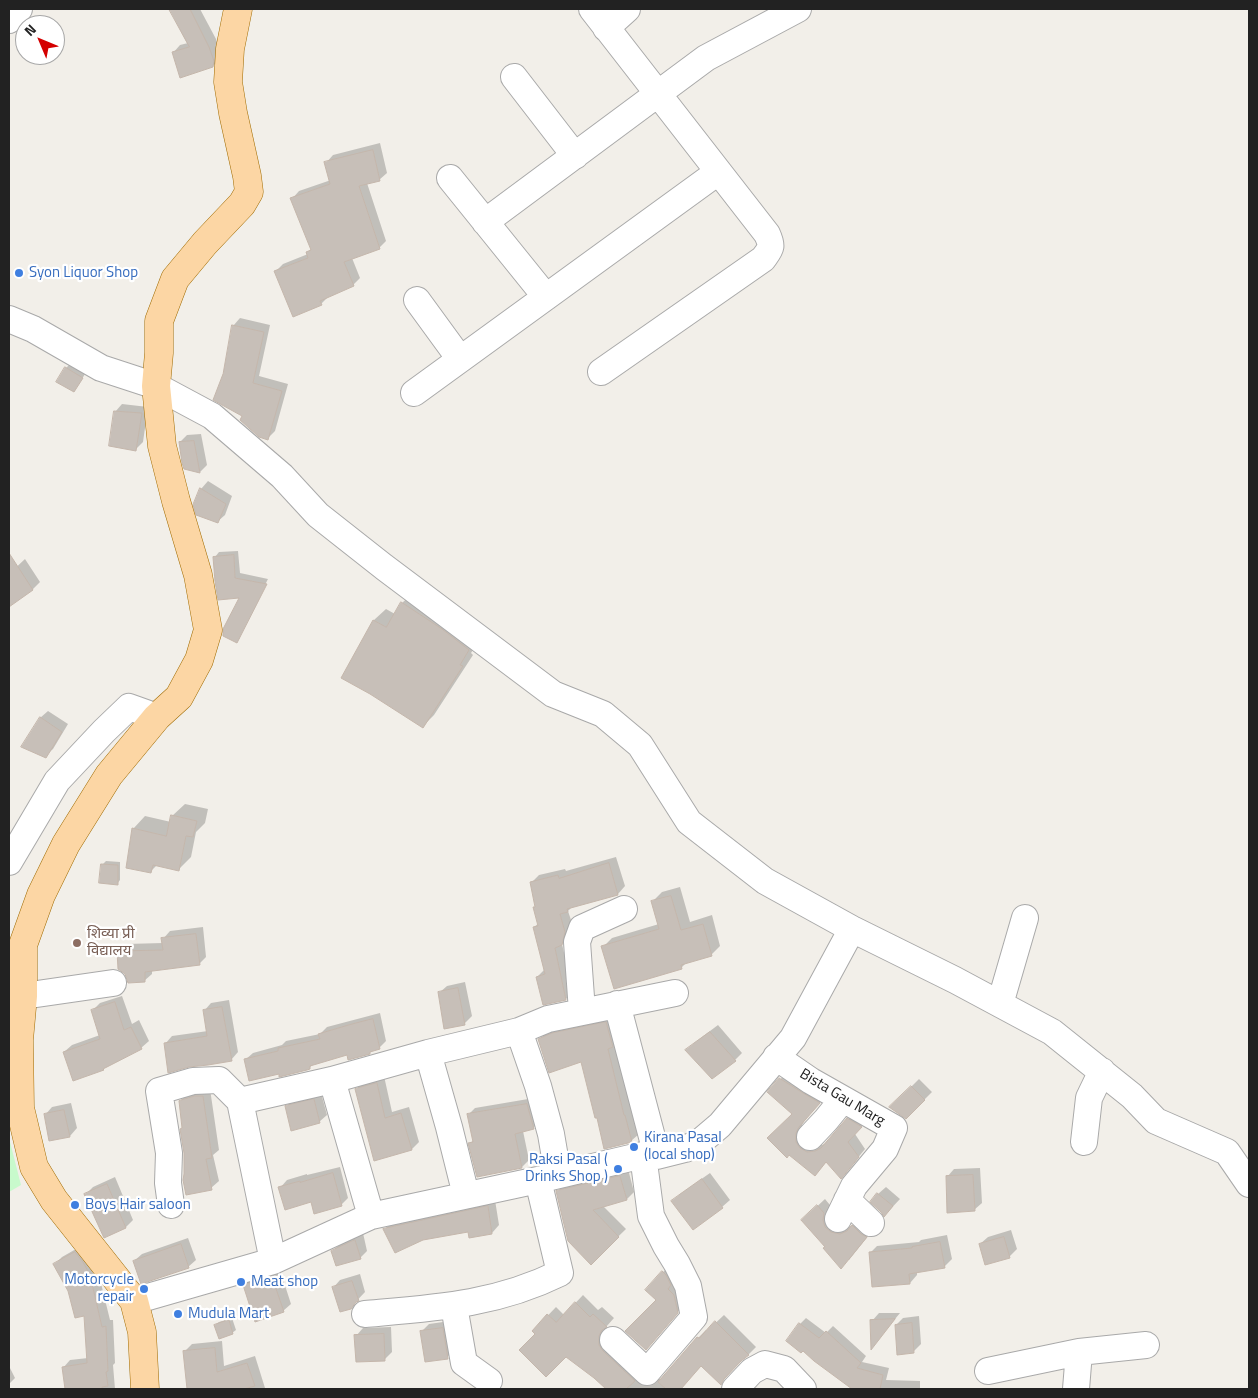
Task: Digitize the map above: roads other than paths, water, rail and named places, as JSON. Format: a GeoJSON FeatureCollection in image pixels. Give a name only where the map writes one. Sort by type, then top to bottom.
{"type":"FeatureCollection","features":[{"type":"Feature","properties":{"kind":"main road"},"geometry":{"type":"LineString","coordinates":[[144,1389],[142,1332],[134,1301],[54,1200],[34,1167],[20,1108],[19,1040],[23,996],[23,945],[41,895],[66,844],[109,775],[157,717],[179,697],[200,660],[208,630],[198,575],[162,446],[156,386],[159,320],[175,279],[205,243],[242,204],[249,192],[228,82],[230,49],[238,9]]}},
{"type":"Feature","properties":{"kind":"street"},"geometry":{"type":"LineString","coordinates":[[9,20],[19,9]]}},
{"type":"Feature","properties":{"kind":"street"},"geometry":{"type":"LineString","coordinates":[[600,372],[763,258],[770,249],[771,243],[767,234],[599,18],[627,9]]}},
{"type":"Feature","properties":{"kind":"street"},"geometry":{"type":"LineString","coordinates":[[485,222],[706,58],[798,9]]}},
{"type":"Feature","properties":{"kind":"street"},"geometry":{"type":"LineString","coordinates":[[514,77],[575,156]]}},
{"type":"Feature","properties":{"kind":"street"},"geometry":{"type":"LineString","coordinates":[[414,393],[718,172]]}},
{"type":"Feature","properties":{"kind":"street"},"geometry":{"type":"LineString","coordinates":[[450,178],[546,297]]}},
{"type":"Feature","properties":{"kind":"street"},"geometry":{"type":"LineString","coordinates":[[417,300],[460,359]]}},
{"type":"Feature","properties":{"kind":"street"},"geometry":{"type":"LineString","coordinates":[[9,319],[33,329],[101,368],[156,386],[212,416],[282,476],[318,515],[384,567],[553,694],[603,714],[640,745],[690,822],[765,881],[852,929],[955,980],[1052,1032],[1132,1096],[1156,1121],[1227,1152],[1249,1184]]}},
{"type":"Feature","properties":{"kind":"street"},"geometry":{"type":"LineString","coordinates":[[9,862],[16,832],[57,781],[104,730],[128,707],[157,717]]}},
{"type":"Feature","properties":{"kind":"street"},"geometry":{"type":"LineString","coordinates":[[582,1012],[577,942],[582,928],[624,909]]}},
{"type":"Feature","properties":{"kind":"street"},"geometry":{"type":"LineString","coordinates":[[1000,1004],[1025,918]]}},
{"type":"Feature","properties":{"kind":"street"},"geometry":{"type":"LineString","coordinates":[[134,1301],[273,1261],[371,1216],[685,1149],[700,1142],[720,1125],[793,1038],[852,929]]}},
{"type":"Feature","properties":{"kind":"street"},"geometry":{"type":"LineString","coordinates":[[23,996],[114,983]]}},
{"type":"Feature","properties":{"kind":"street"},"geometry":{"type":"LineString","coordinates":[[240,1101],[332,1080],[519,1031],[548,1019],[675,993]]}},
{"type":"Feature","properties":{"kind":"street"},"geometry":{"type":"LineString","coordinates":[[613,1340],[647,1372],[694,1317],[688,1286],[651,1216],[650,1156],[618,1004]]}},
{"type":"Feature","properties":{"kind":"street"},"geometry":{"type":"LineString","coordinates":[[365,1314],[454,1306],[510,1294],[539,1284],[560,1273],[548,1177],[551,1134],[538,1086],[519,1031]]}},
{"type":"Feature","properties":{"kind":"street"},"geometry":{"type":"LineString","coordinates":[[428,1054],[466,1195]]}},
{"type":"Feature","properties":{"kind":"street","name":"Bista Gau Marg"},"geometry":{"type":"LineString","coordinates":[[776,1057],[811,1080],[894,1128],[886,1150],[854,1186],[843,1209],[871,1223]]}},
{"type":"Feature","properties":{"kind":"street"},"geometry":{"type":"LineString","coordinates":[[1084,1142],[1089,1098],[1102,1071]]}},
{"type":"Feature","properties":{"kind":"street"},"geometry":{"type":"LineString","coordinates":[[171,1205],[168,1183],[169,1153],[159,1091],[193,1081],[219,1080],[240,1101],[273,1261]]}},
{"type":"Feature","properties":{"kind":"street"},"geometry":{"type":"LineString","coordinates":[[332,1080],[371,1216]]}},
{"type":"Feature","properties":{"kind":"street"},"geometry":{"type":"LineString","coordinates":[[810,1137],[843,1099]]}},
{"type":"Feature","properties":{"kind":"street"},"geometry":{"type":"LineString","coordinates":[[454,1306],[464,1363],[489,1381]]}},
{"type":"Feature","properties":{"kind":"street"},"geometry":{"type":"LineString","coordinates":[[988,1371],[1079,1352],[1146,1345]]}},
{"type":"Feature","properties":{"kind":"street"},"geometry":{"type":"LineString","coordinates":[[1076,1389],[1079,1352]]}},
{"type":"Feature","properties":{"kind":"street"},"geometry":{"type":"LineString","coordinates":[[735,1389],[752,1371],[765,1364],[784,1369],[803,1389]]}},
{"type":"Feature","properties":{"kind":"place","name":"Syon Liquor Shop"},"geometry":{"type":"Point","coordinates":[19,273]}},
{"type":"Feature","properties":{"kind":"place","name":"शिव्या प्री विद्यालय"},"geometry":{"type":"Point","coordinates":[77,943]}},
{"type":"Feature","properties":{"kind":"place","name":"Kirana Pasal (local shop)"},"geometry":{"type":"Point","coordinates":[634,1147]}},
{"type":"Feature","properties":{"kind":"place","name":"Raksi Pasal ( Drinks Shop )"},"geometry":{"type":"Point","coordinates":[618,1169]}},
{"type":"Feature","properties":{"kind":"place","name":"Boys Hair saloon"},"geometry":{"type":"Point","coordinates":[75,1205]}},
{"type":"Feature","properties":{"kind":"place","name":"Meat shop"},"geometry":{"type":"Point","coordinates":[241,1282]}},
{"type":"Feature","properties":{"kind":"place","name":"Motorcycle repair"},"geometry":{"type":"Point","coordinates":[144,1289]}},
{"type":"Feature","properties":{"kind":"place","name":"Mudula Mart"},"geometry":{"type":"Point","coordinates":[178,1314]}}]}
